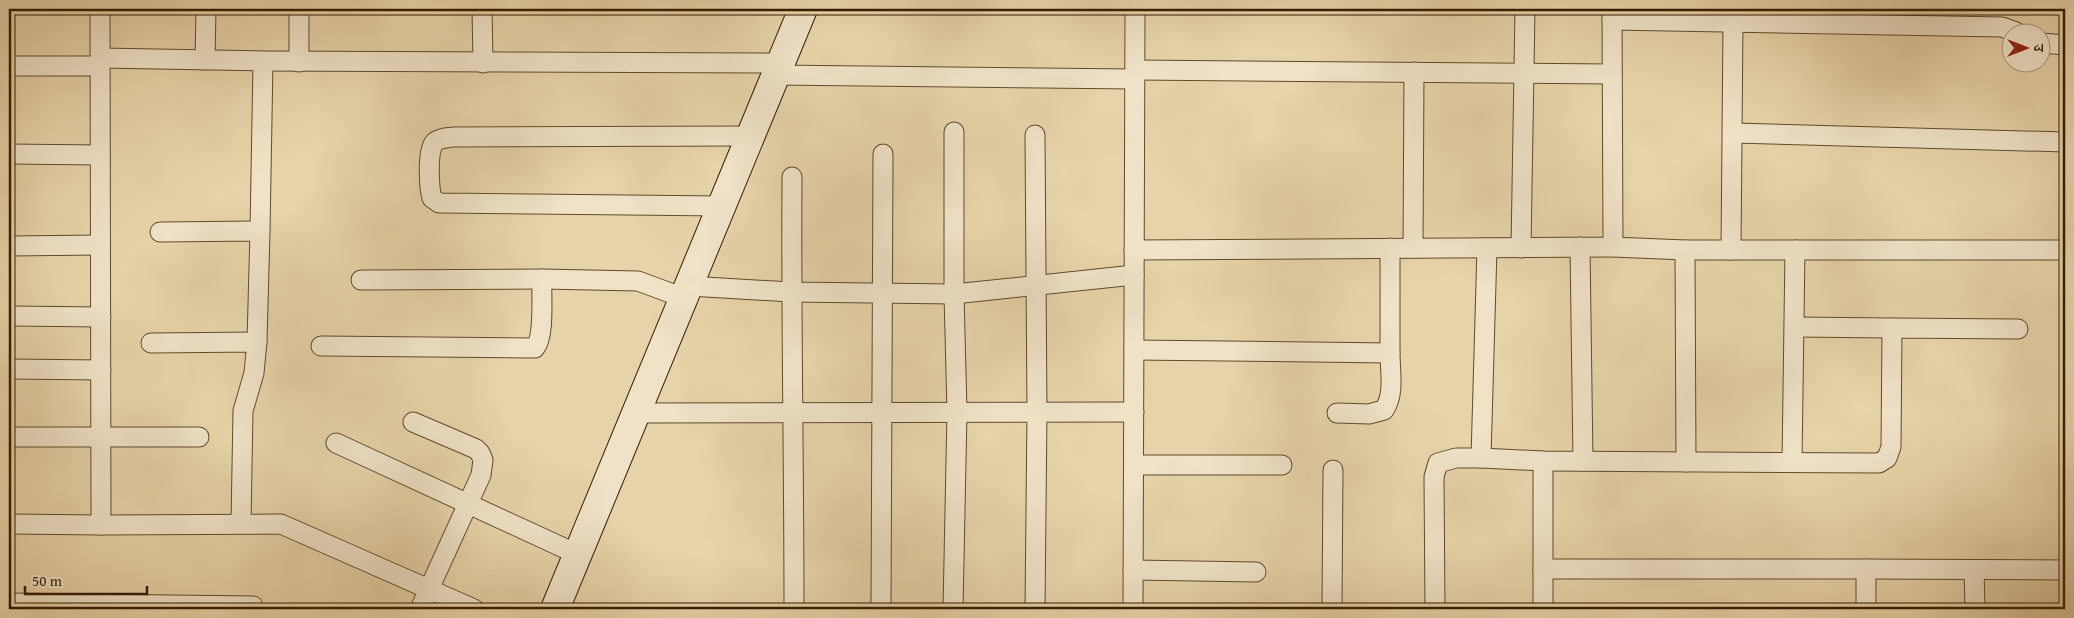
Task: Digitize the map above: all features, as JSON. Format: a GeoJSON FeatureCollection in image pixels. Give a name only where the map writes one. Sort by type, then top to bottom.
{"type":"FeatureCollection","features":[{"type":"Feature","properties":{"kind":"street"},"geometry":{"type":"LineString","coordinates":[[100,9],[101,525]]}},
{"type":"Feature","properties":{"kind":"street"},"geometry":{"type":"LineString","coordinates":[[205,60],[206,9]]}},
{"type":"Feature","properties":{"kind":"street"},"geometry":{"type":"LineString","coordinates":[[299,9],[299,62]]}},
{"type":"Feature","properties":{"kind":"street"},"geometry":{"type":"LineString","coordinates":[[482,9],[483,63]]}},
{"type":"Feature","properties":{"kind":"street"},"geometry":{"type":"LineString","coordinates":[[555,609],[579,555],[803,9]]}},
{"type":"Feature","properties":{"kind":"street"},"geometry":{"type":"LineString","coordinates":[[1134,9],[1134,609]]}},
{"type":"Feature","properties":{"kind":"street"},"geometry":{"type":"LineString","coordinates":[[1521,248],[1525,9]]}},
{"type":"Feature","properties":{"kind":"street"},"geometry":{"type":"LineString","coordinates":[[1613,247],[1612,14],[1733,22],[2002,27]]}},
{"type":"Feature","properties":{"kind":"street"},"geometry":{"type":"LineString","coordinates":[[1731,250],[1733,22]]}},
{"type":"Feature","properties":{"kind":"street"},"geometry":{"type":"LineString","coordinates":[[2052,43],[2065,45]]}},
{"type":"Feature","properties":{"kind":"street"},"geometry":{"type":"LineString","coordinates":[[9,66],[205,60],[1134,74],[1414,72],[1612,74]]}},
{"type":"Feature","properties":{"kind":"street"},"geometry":{"type":"LineString","coordinates":[[242,524],[242,411],[254,373],[257,342],[263,61]]}},
{"type":"Feature","properties":{"kind":"street"},"geometry":{"type":"LineString","coordinates":[[1413,248],[1414,72]]}},
{"type":"Feature","properties":{"kind":"street"},"geometry":{"type":"LineString","coordinates":[[953,609],[957,412],[954,294],[954,132]]}},
{"type":"Feature","properties":{"kind":"street"},"geometry":{"type":"LineString","coordinates":[[1733,133],[2065,142]]}},
{"type":"Feature","properties":{"kind":"street"},"geometry":{"type":"LineString","coordinates":[[1035,135],[1037,412],[1035,609]]}},
{"type":"Feature","properties":{"kind":"street"},"geometry":{"type":"LineString","coordinates":[[722,206],[439,203],[432,198],[430,190],[430,153],[438,140],[453,138],[750,136]]}},
{"type":"Feature","properties":{"kind":"street"},"geometry":{"type":"LineString","coordinates":[[9,154],[100,155]]}},
{"type":"Feature","properties":{"kind":"street"},"geometry":{"type":"LineString","coordinates":[[881,609],[883,154]]}},
{"type":"Feature","properties":{"kind":"street"},"geometry":{"type":"LineString","coordinates":[[792,178],[791,292],[794,413],[794,609]]}},
{"type":"Feature","properties":{"kind":"street"},"geometry":{"type":"LineString","coordinates":[[160,232],[260,231]]}},
{"type":"Feature","properties":{"kind":"street"},"geometry":{"type":"LineString","coordinates":[[9,246],[100,245]]}},
{"type":"Feature","properties":{"kind":"street"},"geometry":{"type":"LineString","coordinates":[[1134,250],[1580,247],[1685,250],[2065,250]]}},
{"type":"Feature","properties":{"kind":"street"},"geometry":{"type":"LineString","coordinates":[[1580,247],[1583,461]]}},
{"type":"Feature","properties":{"kind":"street"},"geometry":{"type":"LineString","coordinates":[[1337,413],[1369,414],[1384,410],[1389,402],[1390,248]]}},
{"type":"Feature","properties":{"kind":"street"},"geometry":{"type":"LineString","coordinates":[[1481,458],[1487,248]]}},
{"type":"Feature","properties":{"kind":"street"},"geometry":{"type":"LineString","coordinates":[[1685,250],[1686,462]]}},
{"type":"Feature","properties":{"kind":"street"},"geometry":{"type":"LineString","coordinates":[[1792,462],[1795,250]]}},
{"type":"Feature","properties":{"kind":"street"},"geometry":{"type":"LineString","coordinates":[[362,280],[542,279],[638,281],[686,292],[954,294],[1134,275]]}},
{"type":"Feature","properties":{"kind":"street"},"geometry":{"type":"LineString","coordinates":[[321,346],[535,348],[539,343],[541,333],[542,279]]}},
{"type":"Feature","properties":{"kind":"street"},"geometry":{"type":"LineString","coordinates":[[9,316],[101,317]]}},
{"type":"Feature","properties":{"kind":"street"},"geometry":{"type":"LineString","coordinates":[[1795,327],[2018,329]]}},
{"type":"Feature","properties":{"kind":"street"},"geometry":{"type":"LineString","coordinates":[[1434,609],[1434,477],[1438,463],[1445,460],[1481,458],[1543,461],[1874,463],[1887,458],[1890,453],[1892,438],[1892,328]]}},
{"type":"Feature","properties":{"kind":"street"},"geometry":{"type":"LineString","coordinates":[[151,343],[257,342]]}},
{"type":"Feature","properties":{"kind":"street"},"geometry":{"type":"LineString","coordinates":[[1134,350],[1390,353]]}},
{"type":"Feature","properties":{"kind":"street"},"geometry":{"type":"LineString","coordinates":[[9,369],[101,370]]}},
{"type":"Feature","properties":{"kind":"street"},"geometry":{"type":"LineString","coordinates":[[637,413],[1134,412]]}},
{"type":"Feature","properties":{"kind":"street"},"geometry":{"type":"LineString","coordinates":[[413,422],[476,449],[480,453],[483,466],[469,504],[428,588],[420,609]]}},
{"type":"Feature","properties":{"kind":"street"},"geometry":{"type":"LineString","coordinates":[[9,437],[199,437]]}},
{"type":"Feature","properties":{"kind":"street"},"geometry":{"type":"LineString","coordinates":[[336,443],[579,555]]}},
{"type":"Feature","properties":{"kind":"street"},"geometry":{"type":"LineString","coordinates":[[1543,461],[1544,609]]}},
{"type":"Feature","properties":{"kind":"street"},"geometry":{"type":"LineString","coordinates":[[1134,465],[1282,465]]}},
{"type":"Feature","properties":{"kind":"street"},"geometry":{"type":"LineString","coordinates":[[1332,609],[1333,470]]}},
{"type":"Feature","properties":{"kind":"street"},"geometry":{"type":"LineString","coordinates":[[9,524],[281,524],[474,609]]}},
{"type":"Feature","properties":{"kind":"street"},"geometry":{"type":"LineString","coordinates":[[1134,570],[1256,572]]}},
{"type":"Feature","properties":{"kind":"street"},"geometry":{"type":"LineString","coordinates":[[1544,570],[2065,570]]}},
{"type":"Feature","properties":{"kind":"street"},"geometry":{"type":"LineString","coordinates":[[1866,570],[1866,609]]}},
{"type":"Feature","properties":{"kind":"street"},"geometry":{"type":"LineString","coordinates":[[1974,570],[1975,609]]}},
{"type":"Feature","properties":{"kind":"street"},"geometry":{"type":"LineString","coordinates":[[9,603],[89,607],[256,608]]}}]}
